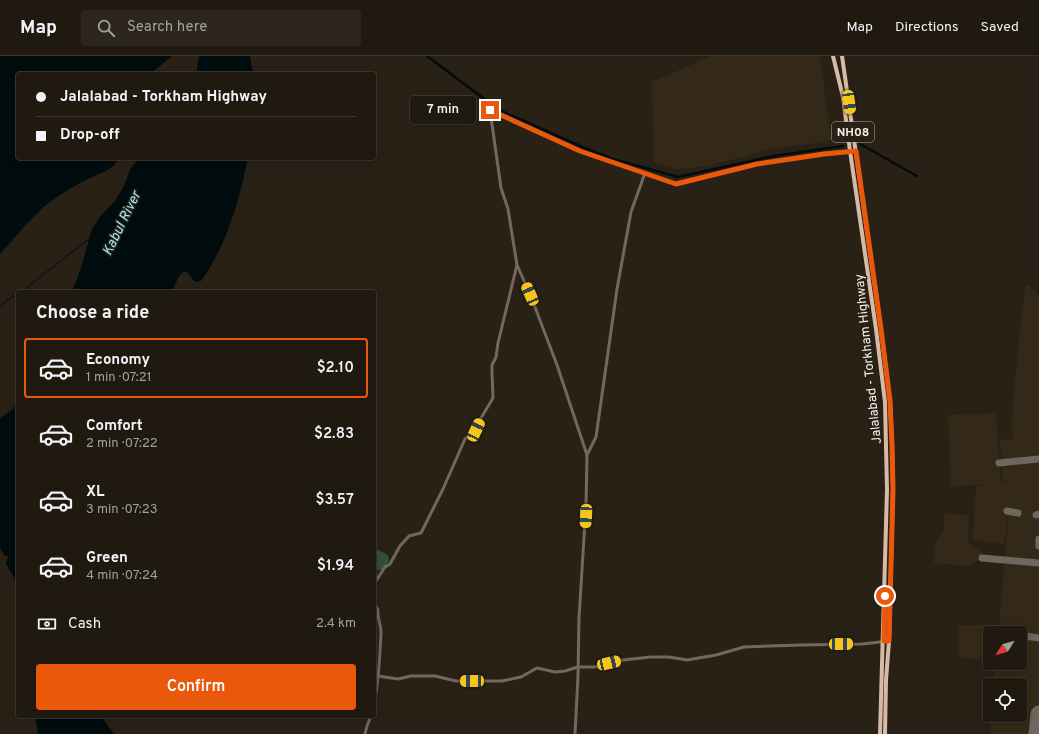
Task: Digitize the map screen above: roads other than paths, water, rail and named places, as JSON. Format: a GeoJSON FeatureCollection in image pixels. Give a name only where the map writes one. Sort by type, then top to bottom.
{"type":"FeatureCollection","features":[{"type":"Feature","properties":{"kind":"highway","name":"Jalalabad - Torkham Highway"},"geometry":{"type":"LineString","coordinates":[[833,56],[843,97],[885,402],[887,490],[884,641],[881,680],[880,734]]}},
{"type":"Feature","properties":{"kind":"highway","name":"Jalalabad - Torkham Highway"},"geometry":{"type":"LineString","coordinates":[[842,56],[881,329],[890,409],[893,489],[885,734]]}},
{"type":"Feature","properties":{"kind":"street"},"geometry":{"type":"LineString","coordinates":[[574,734],[588,465],[587,455],[558,365],[517,265],[508,209],[501,188],[490,110],[580,151],[676,184],[757,164],[856,151]]}},
{"type":"Feature","properties":{"kind":"street"},"geometry":{"type":"LineString","coordinates":[[587,455],[596,437],[615,301],[631,212],[645,173]]}},
{"type":"Feature","properties":{"kind":"street"},"geometry":{"type":"LineString","coordinates":[[376,581],[385,567],[390,564],[400,546],[409,536],[421,534],[465,439],[476,430],[481,418],[493,398],[492,365],[496,357],[517,265]]}},
{"type":"Feature","properties":{"kind":"street"},"geometry":{"type":"LineString","coordinates":[[376,606],[378,610],[381,630],[376,690]]}},
{"type":"Feature","properties":{"kind":"street"},"geometry":{"type":"LineString","coordinates":[[378,676],[398,679],[411,676],[430,676],[456,681],[502,681],[521,677],[537,668],[555,672],[578,667],[594,667],[623,660],[651,657],[669,657],[687,660],[716,655],[744,647],[862,644],[889,641]]}},
{"type":"Feature","properties":{"kind":"street"},"geometry":{"type":"LineString","coordinates":[[365,734],[370,718]]}},
{"type":"Feature","properties":{"kind":"water"},"geometry":{"type":"Polygon","coordinates":[[[0,56],[172,56],[152,72],[16,72],[16,160],[118,160],[108,170],[70,189],[41,209],[0,254],[0,56]]]}},
{"type":"Feature","properties":{"kind":"water"},"geometry":{"type":"Polygon","coordinates":[[[199,56],[250,56],[253,72],[196,72],[199,56]]]}},
{"type":"Feature","properties":{"kind":"water","name":"Kabul River"},"geometry":{"type":"Polygon","coordinates":[[[137,160],[248,160],[241,190],[225,238],[201,281],[196,282],[188,273],[184,271],[179,276],[173,290],[73,290],[81,268],[92,229],[100,217],[114,202],[123,188],[131,168],[137,160]]]}},
{"type":"Feature","properties":{"kind":"water"},"geometry":{"type":"Polygon","coordinates":[[[16,405],[16,582],[6,564],[8,556],[4,555],[0,548],[0,418],[16,405]]]}},
{"type":"Feature","properties":{"kind":"water"},"geometry":{"type":"Polygon","coordinates":[[[35,718],[102,718],[114,734],[38,734],[35,718]]]}},
{"type":"Feature","properties":{"kind":"waterway"},"geometry":{"type":"LineString","coordinates":[[427,56],[499,110],[613,159],[678,177],[774,156],[843,146]]}},
{"type":"Feature","properties":{"kind":"waterway"},"geometry":{"type":"LineString","coordinates":[[860,144],[917,176]]}},
{"type":"Feature","properties":{"kind":"waterway"},"geometry":{"type":"LineString","coordinates":[[24,290],[90,238]]}},
{"type":"Feature","properties":{"kind":"waterway"},"geometry":{"type":"LineString","coordinates":[[0,307],[6,301],[16,295]]}}]}
